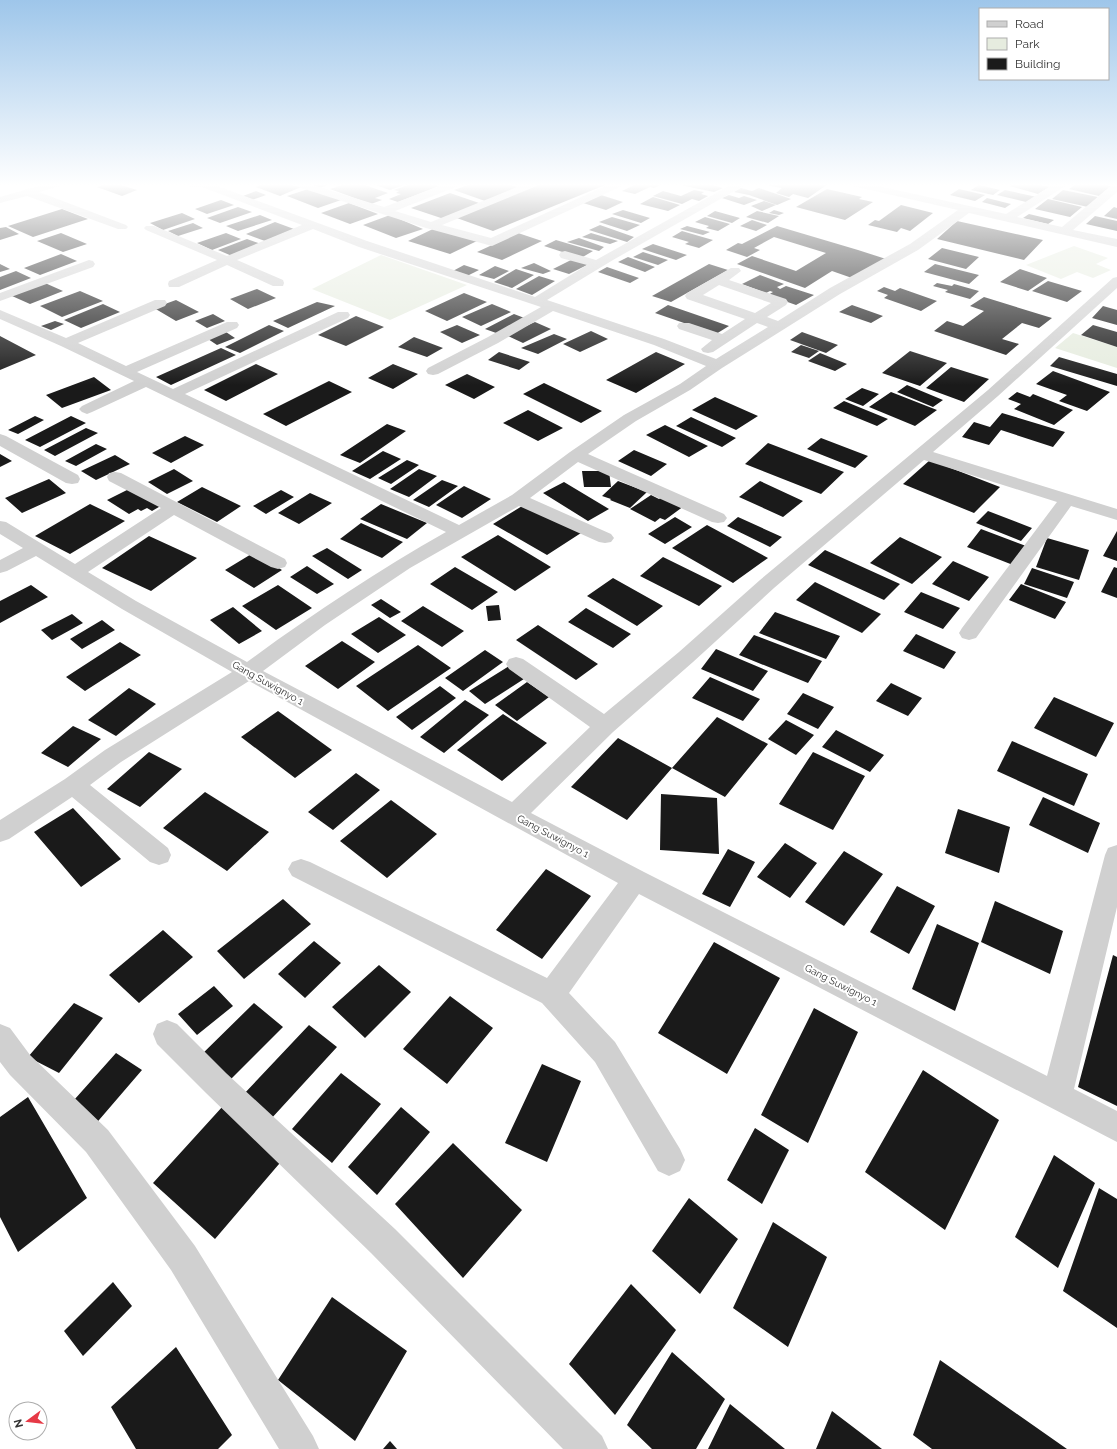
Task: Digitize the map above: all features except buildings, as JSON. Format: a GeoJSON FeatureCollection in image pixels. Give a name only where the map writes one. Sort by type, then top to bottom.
{"type":"FeatureCollection","features":[{"type":"Feature","properties":{"kind":"street"},"geometry":{"type":"LineString","coordinates":[[204,251],[278,283]]}},
{"type":"Feature","properties":{"kind":"street"},"geometry":{"type":"LineString","coordinates":[[174,284],[251,251]]}},
{"type":"Feature","properties":{"kind":"street"},"geometry":{"type":"LineString","coordinates":[[383,251],[534,302],[660,342],[717,365]]}},
{"type":"Feature","properties":{"kind":"street"},"geometry":{"type":"LineString","coordinates":[[534,302],[622,251]]}},
{"type":"Feature","properties":{"kind":"street"},"geometry":{"type":"LineString","coordinates":[[0,832],[73,785],[113,756],[248,672],[318,620],[403,564],[518,499],[576,455],[630,418],[685,387],[717,365],[835,291],[908,251]]}},
{"type":"Feature","properties":{"kind":"street"},"geometry":{"type":"LineString","coordinates":[[565,255],[598,264]]}},
{"type":"Feature","properties":{"kind":"street"},"geometry":{"type":"LineString","coordinates":[[0,296],[89,264]]}},
{"type":"Feature","properties":{"kind":"street"},"geometry":{"type":"LineString","coordinates":[[736,271],[692,296],[712,307],[756,318],[779,326]]}},
{"type":"Feature","properties":{"kind":"street"},"geometry":{"type":"LineString","coordinates":[[708,349],[781,302],[718,280]]}},
{"type":"Feature","properties":{"kind":"street"},"geometry":{"type":"LineString","coordinates":[[514,815],[605,726],[686,658],[767,584],[993,394],[1117,281]]}},
{"type":"Feature","properties":{"kind":"street"},"geometry":{"type":"LineString","coordinates":[[66,344],[160,303]]}},
{"type":"Feature","properties":{"kind":"street"},"geometry":{"type":"LineString","coordinates":[[433,370],[493,340],[551,307]]}},
{"type":"Feature","properties":{"kind":"street"},"geometry":{"type":"LineString","coordinates":[[0,314],[460,532]]}},
{"type":"Feature","properties":{"kind":"street"},"geometry":{"type":"LineString","coordinates":[[172,395],[343,315]]}},
{"type":"Feature","properties":{"kind":"street"},"geometry":{"type":"LineString","coordinates":[[124,372],[232,325]]}},
{"type":"Feature","properties":{"kind":"street"},"geometry":{"type":"LineString","coordinates":[[684,326],[722,340]]}},
{"type":"Feature","properties":{"kind":"street"},"geometry":{"type":"LineString","coordinates":[[87,409],[145,382]]}},
{"type":"Feature","properties":{"kind":"street"},"geometry":{"type":"LineString","coordinates":[[0,439],[72,480]]}},
{"type":"Feature","properties":{"kind":"street"},"geometry":{"type":"LineString","coordinates":[[921,454],[1117,515]]}},
{"type":"Feature","properties":{"kind":"street"},"geometry":{"type":"LineString","coordinates":[[576,455],[718,518]]}},
{"type":"Feature","properties":{"kind":"street"},"geometry":{"type":"LineString","coordinates":[[115,477],[278,562]]}},
{"type":"Feature","properties":{"kind":"street"},"geometry":{"type":"LineString","coordinates":[[518,499],[605,538]]}},
{"type":"Feature","properties":{"kind":"street"},"geometry":{"type":"LineString","coordinates":[[970,633],[1067,500]]}},
{"type":"Feature","properties":{"kind":"street"},"geometry":{"type":"LineString","coordinates":[[75,572],[173,508]]}},
{"type":"Feature","properties":{"kind":"street","name":"Gang Suwignyo 1"},"geometry":{"type":"LineString","coordinates":[[0,526],[129,605],[248,672],[635,880],[1117,1127]]}},
{"type":"Feature","properties":{"kind":"street"},"geometry":{"type":"LineString","coordinates":[[0,567],[38,548]]}},
{"type":"Feature","properties":{"kind":"street"},"geometry":{"type":"LineString","coordinates":[[516,664],[605,726]]}},
{"type":"Feature","properties":{"kind":"street"},"geometry":{"type":"LineString","coordinates":[[73,785],[159,855]]}},
{"type":"Feature","properties":{"kind":"street"},"geometry":{"type":"LineString","coordinates":[[1057,1096],[1117,855]]}},
{"type":"Feature","properties":{"kind":"street"},"geometry":{"type":"LineString","coordinates":[[301,869],[552,994],[605,1052],[669,1160]]}},
{"type":"Feature","properties":{"kind":"street"},"geometry":{"type":"LineString","coordinates":[[552,994],[635,880]]}},
{"type":"Feature","properties":{"kind":"street"},"geometry":{"type":"LineString","coordinates":[[167,1034],[216,1083],[383,1241],[589,1449]]}},
{"type":"Feature","properties":{"kind":"street"},"geometry":{"type":"LineString","coordinates":[[0,1038],[20,1065],[97,1141],[178,1252],[300,1449]]}},
{"type":"Feature","properties":{"kind":"green space"},"geometry":{"type":"Polygon","coordinates":[[[1062,251],[1087,251],[1108,258],[1096,264],[1111,270],[1093,278],[1077,272],[1061,279],[1026,265],[1062,251]]]}},
{"type":"Feature","properties":{"kind":"green space"},"geometry":{"type":"Polygon","coordinates":[[[381,255],[467,285],[390,320],[312,289],[381,255]]]}},
{"type":"Feature","properties":{"kind":"green space"},"geometry":{"type":"Polygon","coordinates":[[[1073,333],[1117,347],[1117,368],[1055,348],[1073,333]]]}}]}
